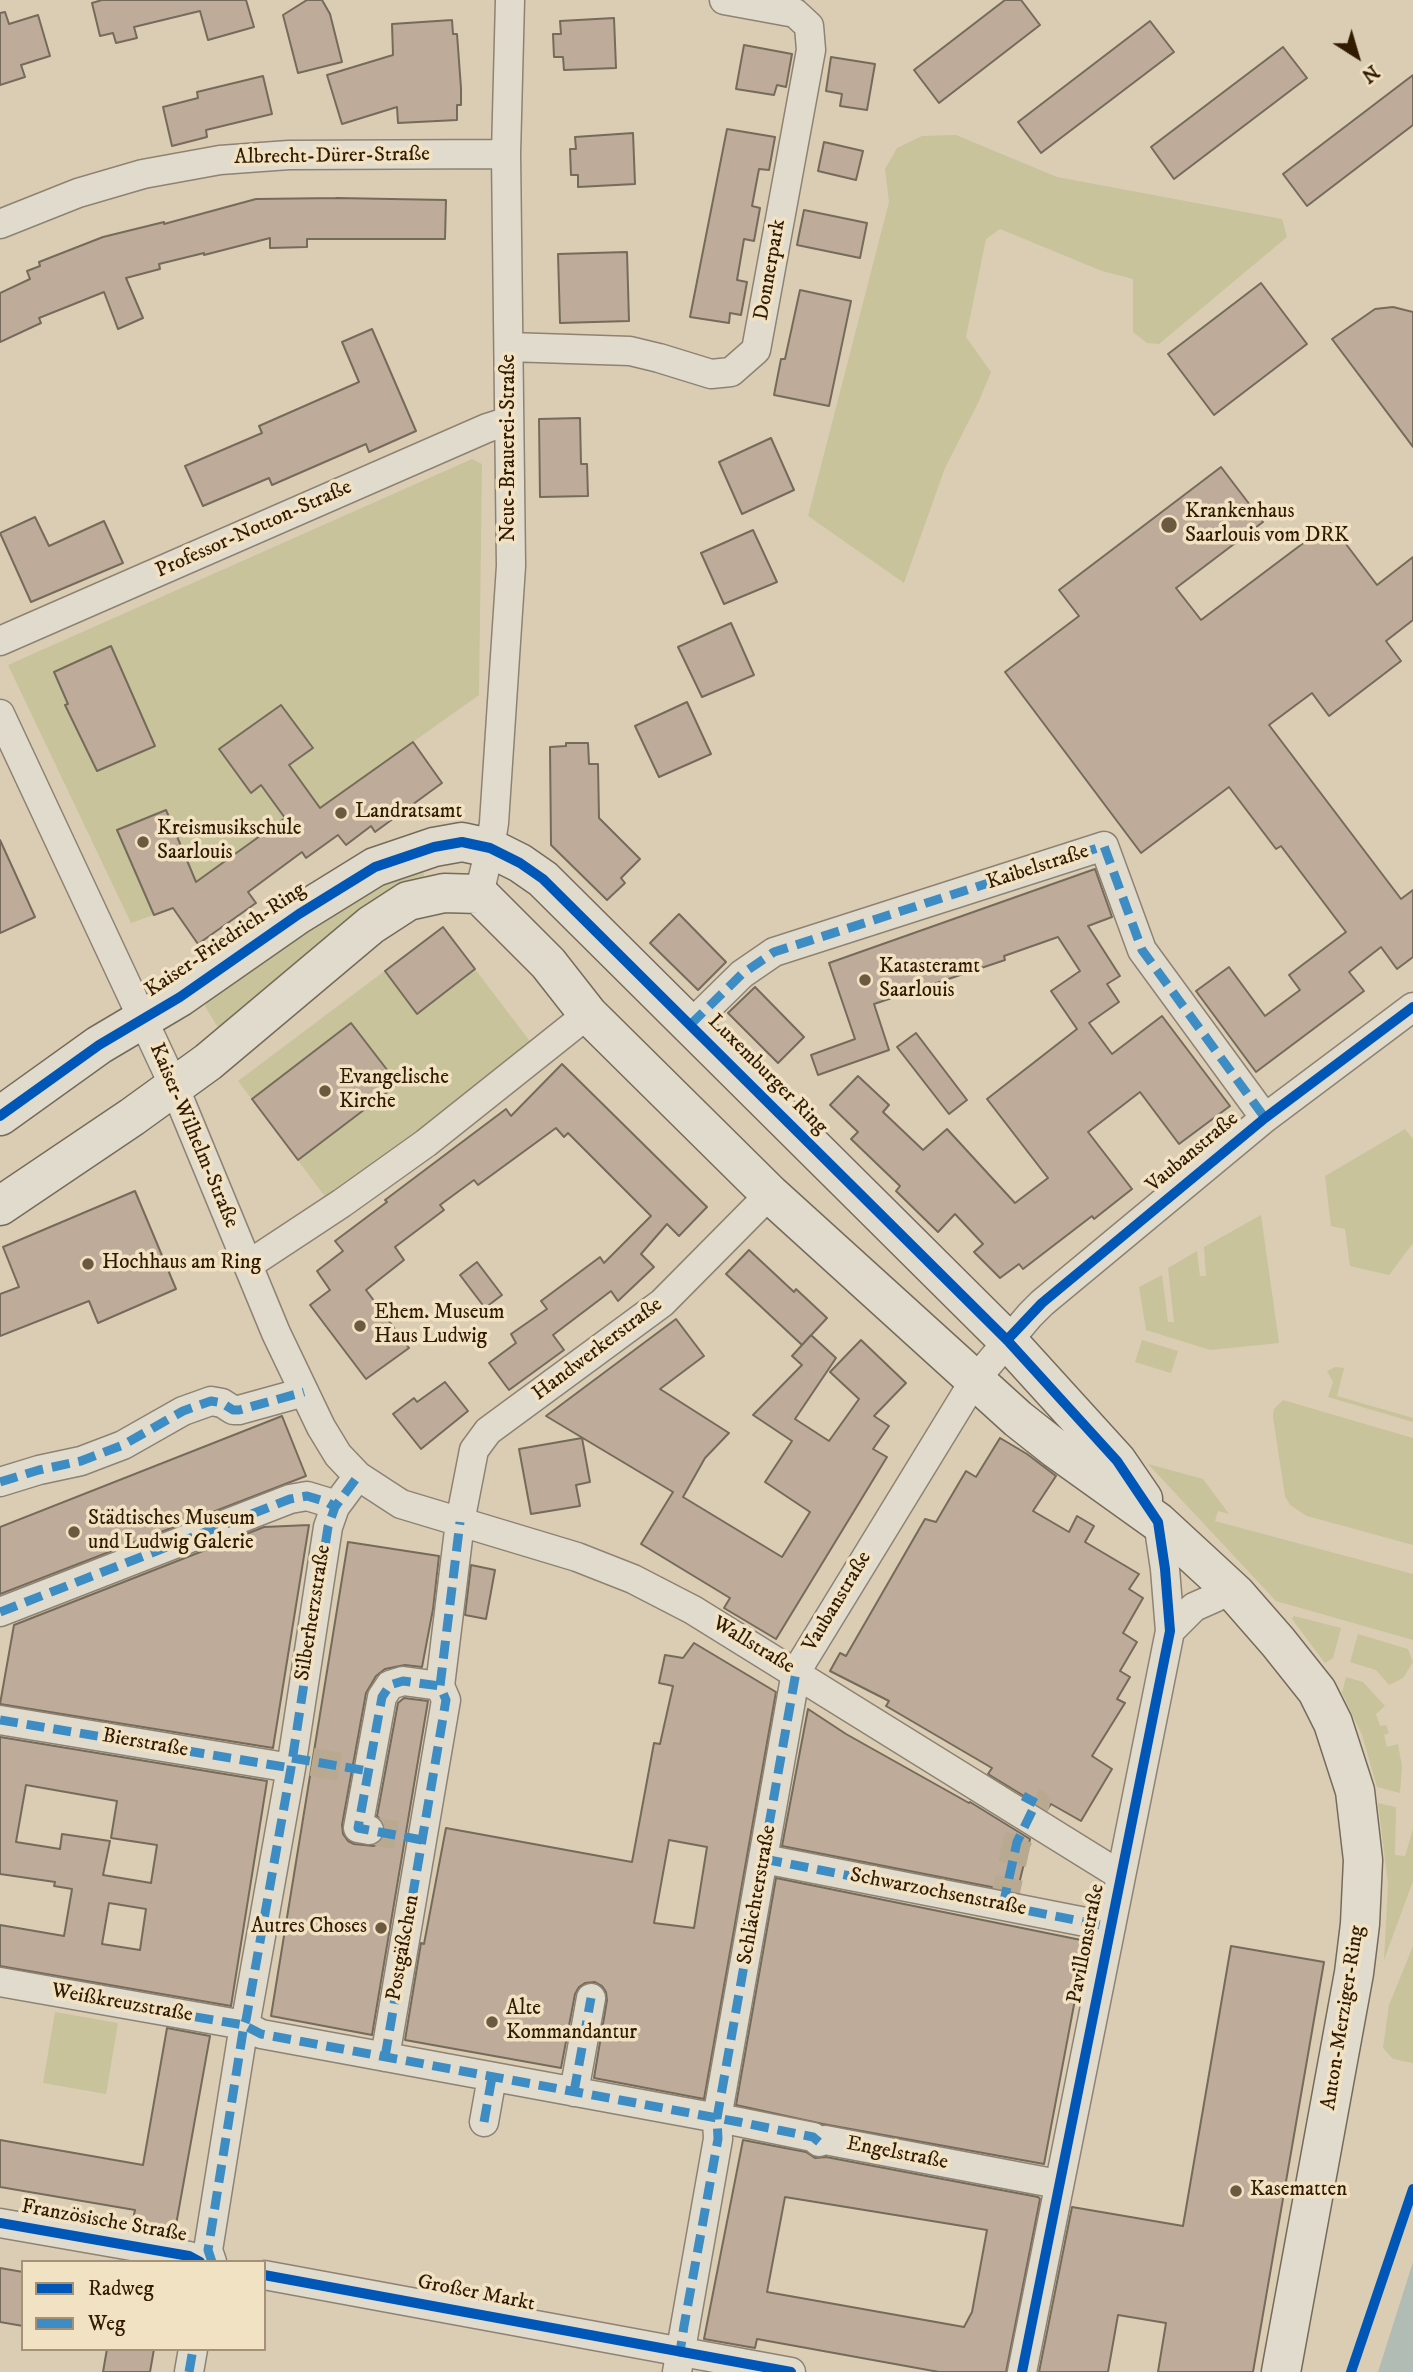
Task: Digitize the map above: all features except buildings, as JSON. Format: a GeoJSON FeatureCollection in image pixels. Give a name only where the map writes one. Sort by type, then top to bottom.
{"type":"FeatureCollection","features":[{"type":"Feature","properties":{"kind":"street","name":"Neue-Brauerei-Straße"},"geometry":{"type":"LineString","coordinates":[[479,894],[490,848],[511,566],[506,154],[510,0]]}},
{"type":"Feature","properties":{"kind":"street","name":"Donnerpark"},"geometry":{"type":"LineString","coordinates":[[509,347],[630,351],[711,374],[731,372],[756,351],[811,50],[809,26],[795,13],[723,0]]}},
{"type":"Feature","properties":{"kind":"street","name":"Albrecht-Dürer-Straße"},"geometry":{"type":"LineString","coordinates":[[0,224],[78,193],[143,174],[220,160],[289,155],[506,154]]}},
{"type":"Feature","properties":{"kind":"street","name":"Professor-Notton-Straße"},"geometry":{"type":"LineString","coordinates":[[0,641],[487,428],[509,421]]}},
{"type":"Feature","properties":{"kind":"street","name":"Kaiser-Wilhelm-Straße"},"geometry":{"type":"LineString","coordinates":[[0,714],[174,1086],[304,1392],[338,1455],[358,1476]]}},
{"type":"Feature","properties":{"kind":"street","name":"Kaiser-Friedrich-Ring"},"geometry":{"type":"LineString","coordinates":[[0,1116],[99,1045],[143,1020],[299,914],[375,867],[434,847],[462,842],[490,848]]}},
{"type":"Feature","properties":{"kind":"street","name":"Kaibelstraße"},"geometry":{"type":"LineString","coordinates":[[690,1025],[742,974],[775,952],[1104,846],[1142,950],[1265,1118]]}},
{"type":"Feature","properties":{"kind":"street","name":"Luxemburger Ring"},"geometry":{"type":"LineString","coordinates":[[490,848],[520,863],[543,879],[1007,1340]]}},
{"type":"Feature","properties":{"kind":"street"},"geometry":{"type":"LineString","coordinates":[[0,1206],[208,1062],[370,925],[408,901],[444,893],[479,894],[548,963],[588,1014],[770,1194],[911,1320],[974,1381]]}},
{"type":"Feature","properties":{"kind":"street","name":"Vaubanstraße"},"geometry":{"type":"LineString","coordinates":[[796,1672],[974,1381],[1007,1340],[1042,1303],[1265,1118],[1413,1007]]}},
{"type":"Feature","properties":{"kind":"street"},"geometry":{"type":"LineString","coordinates":[[248,1265],[426,1143],[588,1014]]}},
{"type":"Feature","properties":{"kind":"street","name":"Handwerkerstraße"},"geometry":{"type":"LineString","coordinates":[[460,1522],[474,1450],[488,1431],[662,1303],[770,1194]]}},
{"type":"Feature","properties":{"kind":"street","name":"Anton-Merziger-Ring"},"geometry":{"type":"LineString","coordinates":[[1007,1340],[1117,1461],[1158,1522]]}},
{"type":"Feature","properties":{"kind":"street","name":"Anton-Merziger-Ring"},"geometry":{"type":"LineString","coordinates":[[974,1381],[1056,1449],[1158,1522],[1236,1594],[1317,1692],[1333,1723],[1355,1791],[1363,1860],[1354,1973],[1281,2372]]}},
{"type":"Feature","properties":{"kind":"street"},"geometry":{"type":"LineString","coordinates":[[0,1482],[81,1461],[123,1445],[183,1411],[211,1401],[239,1410],[304,1392]]}},
{"type":"Feature","properties":{"kind":"street","name":"Wallstraße"},"geometry":{"type":"LineString","coordinates":[[358,1476],[401,1504],[577,1557],[633,1579],[693,1610],[1120,1875]]}},
{"type":"Feature","properties":{"kind":"street","name":"Silberherzstraße"},"geometry":{"type":"LineString","coordinates":[[244,2025],[298,1763],[328,1527],[335,1507],[358,1476]]}},
{"type":"Feature","properties":{"kind":"street"},"geometry":{"type":"LineString","coordinates":[[0,1612],[290,1499],[307,1496],[335,1507]]}},
{"type":"Feature","properties":{"kind":"street","name":"Postgäßchen"},"geometry":{"type":"LineString","coordinates":[[385,2057],[414,1838],[446,1700],[440,1686],[460,1522]]}},
{"type":"Feature","properties":{"kind":"street","name":"Pavillonstraße"},"geometry":{"type":"LineString","coordinates":[[1022,2372],[1170,1631],[1166,1569],[1158,1522]]}},
{"type":"Feature","properties":{"kind":"street"},"geometry":{"type":"LineString","coordinates":[[1170,1631],[1194,1607],[1221,1595],[1236,1594]]}},
{"type":"Feature","properties":{"kind":"street","name":"Schlächterstraße"},"geometry":{"type":"LineString","coordinates":[[728,2120],[764,1859],[796,1672]]}},
{"type":"Feature","properties":{"kind":"street"},"geometry":{"type":"LineString","coordinates":[[369,1830],[358,1828],[364,1770],[382,1697],[390,1685],[402,1681],[440,1686]]}},
{"type":"Feature","properties":{"kind":"street","name":"Bierstraße"},"geometry":{"type":"LineString","coordinates":[[0,1720],[298,1763]]}},
{"type":"Feature","properties":{"kind":"street","name":"Schwarzochsenstraße"},"geometry":{"type":"LineString","coordinates":[[764,1859],[1111,1927]]}},
{"type":"Feature","properties":{"kind":"street","name":"Weißkreuzstraße"},"geometry":{"type":"LineString","coordinates":[[0,1982],[244,2025]]}},
{"type":"Feature","properties":{"kind":"street"},"geometry":{"type":"LineString","coordinates":[[574,2092],[591,1998]]}},
{"type":"Feature","properties":{"kind":"street"},"geometry":{"type":"LineString","coordinates":[[211,2260],[208,2250],[244,2025],[261,2034],[728,2120],[718,2139],[679,2362]]}},
{"type":"Feature","properties":{"kind":"street"},"geometry":{"type":"LineString","coordinates":[[484,2122],[492,2077]]}},
{"type":"Feature","properties":{"kind":"street","name":"Engelstraße"},"geometry":{"type":"LineString","coordinates":[[728,2120],[813,2137],[819,2142],[825,2140],[1058,2184]]}},
{"type":"Feature","properties":{"kind":"street","name":"Französische Straße"},"geometry":{"type":"LineString","coordinates":[[0,2223],[189,2256],[196,2260]]}},
{"type":"Feature","properties":{"kind":"street","name":"Großer Markt"},"geometry":{"type":"LineString","coordinates":[[271,2276],[679,2362],[791,2372]]}},
{"type":"Feature","properties":{"kind":"street"},"geometry":{"type":"LineString","coordinates":[[189,2372],[193,2351]]}},
{"type":"Feature","properties":{"kind":"shaded area"},"geometry":{"type":"Polygon","coordinates":[[[956,135],[1057,177],[1282,219],[1287,237],[1159,344],[1147,343],[1133,332],[1133,279],[1102,271],[1000,229],[986,239],[966,337],[991,372],[945,468],[904,583],[808,516],[889,202],[885,169],[897,148],[922,136],[956,135]]]}},
{"type":"Feature","properties":{"kind":"shaded area"},"geometry":{"type":"Polygon","coordinates":[[[472,459],[482,464],[479,695],[413,742],[442,783],[375,832],[371,827],[346,845],[338,835],[306,858],[301,853],[248,891],[256,903],[198,944],[173,908],[131,923],[8,665],[472,459]]]}},
{"type":"Feature","properties":{"kind":"shaded area"},"geometry":{"type":"Polygon","coordinates":[[[423,871],[425,880],[225,1034],[217,1026],[205,1006],[210,996],[372,887],[423,871]]]}},
{"type":"Feature","properties":{"kind":"shaded area"},"geometry":{"type":"Polygon","coordinates":[[[443,927],[532,1044],[327,1199],[238,1081],[443,927]]]}},
{"type":"Feature","properties":{"kind":"shaded area"},"geometry":{"type":"Polygon","coordinates":[[[1405,1129],[1413,1139],[1413,1243],[1389,1275],[1350,1266],[1345,1229],[1331,1226],[1325,1176],[1405,1129]]]}},
{"type":"Feature","properties":{"kind":"shaded area"},"geometry":{"type":"Polygon","coordinates":[[[1261,1215],[1279,1343],[1210,1350],[1146,1330],[1139,1287],[1162,1275],[1168,1322],[1174,1322],[1168,1268],[1197,1251],[1200,1276],[1206,1276],[1204,1247],[1261,1215]]]}},
{"type":"Feature","properties":{"kind":"shaded area"},"geometry":{"type":"Polygon","coordinates":[[[1142,1340],[1178,1351],[1171,1373],[1135,1362],[1142,1340]]]}},
{"type":"Feature","properties":{"kind":"shaded area"},"geometry":{"type":"Polygon","coordinates":[[[1335,1367],[1344,1368],[1337,1396],[1413,1418],[1413,1422],[1328,1397],[1333,1382],[1327,1371],[1335,1367]]]}},
{"type":"Feature","properties":{"kind":"shaded area"},"geometry":{"type":"Polygon","coordinates":[[[1283,1400],[1413,1438],[1413,1545],[1307,1516],[1290,1505],[1285,1496],[1273,1417],[1274,1409],[1283,1400]]]}},
{"type":"Feature","properties":{"kind":"shaded area"},"geometry":{"type":"Polygon","coordinates":[[[1148,1464],[1203,1479],[1229,1514],[1218,1511],[1215,1521],[1413,1574],[1413,1640],[1276,1601],[1148,1464]]]}},
{"type":"Feature","properties":{"kind":"shaded area"},"geometry":{"type":"Polygon","coordinates":[[[1294,1616],[1341,1628],[1333,1658],[1325,1663],[1292,1619],[1294,1616]]]}},
{"type":"Feature","properties":{"kind":"shaded area"},"geometry":{"type":"Polygon","coordinates":[[[1358,1634],[1408,1649],[1413,1662],[1403,1678],[1389,1685],[1376,1670],[1350,1662],[1358,1634]]]}},
{"type":"Feature","properties":{"kind":"shaded area"},"geometry":{"type":"Polygon","coordinates":[[[1346,1677],[1363,1682],[1385,1706],[1376,1714],[1380,1726],[1386,1725],[1389,1733],[1384,1735],[1387,1747],[1398,1744],[1402,1766],[1400,1793],[1377,1787],[1362,1735],[1342,1693],[1346,1677]]]}},
{"type":"Feature","properties":{"kind":"shaded area"},"geometry":{"type":"Polygon","coordinates":[[[1378,1803],[1396,1807],[1395,1855],[1405,1856],[1413,1829],[1413,1881],[1384,1960],[1388,1884],[1378,1803]]]}},
{"type":"Feature","properties":{"kind":"shaded area"},"geometry":{"type":"Polygon","coordinates":[[[1413,1946],[1413,2063],[1393,2059],[1383,2048],[1389,2005],[1413,1946]]]}},
{"type":"Feature","properties":{"kind":"shaded area"},"geometry":{"type":"Polygon","coordinates":[[[55,2012],[118,2023],[106,2094],[43,2083],[55,2012]]]}},
{"type":"Feature","properties":{"kind":"shaded area"},"geometry":{"type":"Polygon","coordinates":[[[1413,2262],[1413,2372],[1378,2372],[1413,2262]]]}},
{"type":"Feature","properties":{"kind":"tunnel"},"geometry":{"type":"LineString","coordinates":[[312,1762],[359,1770]]}},
{"type":"Feature","properties":{"kind":"tunnel"},"geometry":{"type":"LineString","coordinates":[[1003,1905],[1017,1842],[1036,1803],[1023,1796]]}},
{"type":"Feature","properties":{"kind":"tunnel"},"geometry":{"type":"LineString","coordinates":[[369,1830],[406,1837]]}},
{"type":"Feature","properties":{"kind":"marked path"},"geometry":{"type":"LineString","coordinates":[[690,1025],[742,974],[774,952],[1104,846],[1142,950],[1265,1118]]}},
{"type":"Feature","properties":{"kind":"marked path"},"geometry":{"type":"LineString","coordinates":[[0,1482],[81,1461],[123,1445],[183,1411],[211,1401],[239,1410],[304,1392]]}},
{"type":"Feature","properties":{"kind":"marked path"},"geometry":{"type":"LineString","coordinates":[[211,2260],[208,2250],[244,2025],[291,1768],[328,1527],[335,1507],[358,1476]]}},
{"type":"Feature","properties":{"kind":"marked path"},"geometry":{"type":"LineString","coordinates":[[0,1612],[290,1499],[307,1496],[335,1507]]}},
{"type":"Feature","properties":{"kind":"marked path"},"geometry":{"type":"LineString","coordinates":[[385,2057],[446,1700],[440,1686],[460,1522]]}},
{"type":"Feature","properties":{"kind":"marked path"},"geometry":{"type":"LineString","coordinates":[[687,2353],[680,2352],[718,2139],[717,2118],[796,1672]]}},
{"type":"Feature","properties":{"kind":"marked path"},"geometry":{"type":"LineString","coordinates":[[422,1840],[358,1828],[382,1697],[390,1685],[403,1681],[440,1686]]}},
{"type":"Feature","properties":{"kind":"marked path"},"geometry":{"type":"LineString","coordinates":[[0,1720],[291,1768]]}},
{"type":"Feature","properties":{"kind":"marked path"},"geometry":{"type":"LineString","coordinates":[[292,1758],[368,1771]]}},
{"type":"Feature","properties":{"kind":"marked path"},"geometry":{"type":"LineString","coordinates":[[1003,1905],[1017,1842],[1036,1803],[1023,1796]]}},
{"type":"Feature","properties":{"kind":"marked path"},"geometry":{"type":"LineString","coordinates":[[764,1859],[1111,1927]]}},
{"type":"Feature","properties":{"kind":"marked path"},"geometry":{"type":"LineString","coordinates":[[574,2092],[591,1998]]}},
{"type":"Feature","properties":{"kind":"marked path"},"geometry":{"type":"LineString","coordinates":[[142,2008],[244,2025],[261,2034],[739,2122],[813,2137],[819,2142]]}},
{"type":"Feature","properties":{"kind":"marked path"},"geometry":{"type":"LineString","coordinates":[[484,2122],[492,2077]]}},
{"type":"Feature","properties":{"kind":"marked path"},"geometry":{"type":"LineString","coordinates":[[189,2372],[193,2351]]}},
{"type":"Feature","properties":{"kind":"cycle path"},"geometry":{"type":"LineString","coordinates":[[0,1116],[99,1045],[180,997],[299,914],[375,867],[434,847],[462,842],[490,848],[520,863],[543,879],[1007,1340],[1117,1461],[1158,1522],[1170,1631],[1022,2372]]}},
{"type":"Feature","properties":{"kind":"cycle path"},"geometry":{"type":"LineString","coordinates":[[1007,1340],[1042,1303],[1265,1118],[1413,1007]]}},
{"type":"Feature","properties":{"kind":"cycle path"},"geometry":{"type":"LineString","coordinates":[[1351,2372],[1413,2189]]}},
{"type":"Feature","properties":{"kind":"cycle path"},"geometry":{"type":"LineString","coordinates":[[0,2223],[189,2256],[196,2260]]}},
{"type":"Feature","properties":{"kind":"cycle path"},"geometry":{"type":"LineString","coordinates":[[266,2275],[791,2372]]}},
{"type":"Feature","properties":{"kind":"place","name":"Krankenhaus Saarlouis vom DRK"},"geometry":{"type":"Point","coordinates":[1169,525]}},
{"type":"Feature","properties":{"kind":"place","name":"Landratsamt"},"geometry":{"type":"Point","coordinates":[341,813]}},
{"type":"Feature","properties":{"kind":"place","name":"Kreismusikschule Saarlouis"},"geometry":{"type":"Point","coordinates":[143,842]}},
{"type":"Feature","properties":{"kind":"place","name":"Katasteramt Saarlouis"},"geometry":{"type":"Point","coordinates":[865,980]}},
{"type":"Feature","properties":{"kind":"place","name":"Evangelische Kirche"},"geometry":{"type":"Point","coordinates":[325,1091]}},
{"type":"Feature","properties":{"kind":"place","name":"Hochhaus am Ring"},"geometry":{"type":"Point","coordinates":[88,1264]}},
{"type":"Feature","properties":{"kind":"place","name":"Ehem. Museum Haus Ludwig"},"geometry":{"type":"Point","coordinates":[360,1326]}},
{"type":"Feature","properties":{"kind":"place","name":"Städtisches Museum und Ludwig Galerie"},"geometry":{"type":"Point","coordinates":[74,1532]}},
{"type":"Feature","properties":{"kind":"place","name":"Autres Choses"},"geometry":{"type":"Point","coordinates":[381,1928]}},
{"type":"Feature","properties":{"kind":"place","name":"Alte Kommandantur"},"geometry":{"type":"Point","coordinates":[492,2022]}},
{"type":"Feature","properties":{"kind":"place","name":"Kasematten"},"geometry":{"type":"Point","coordinates":[1236,2191]}}]}
